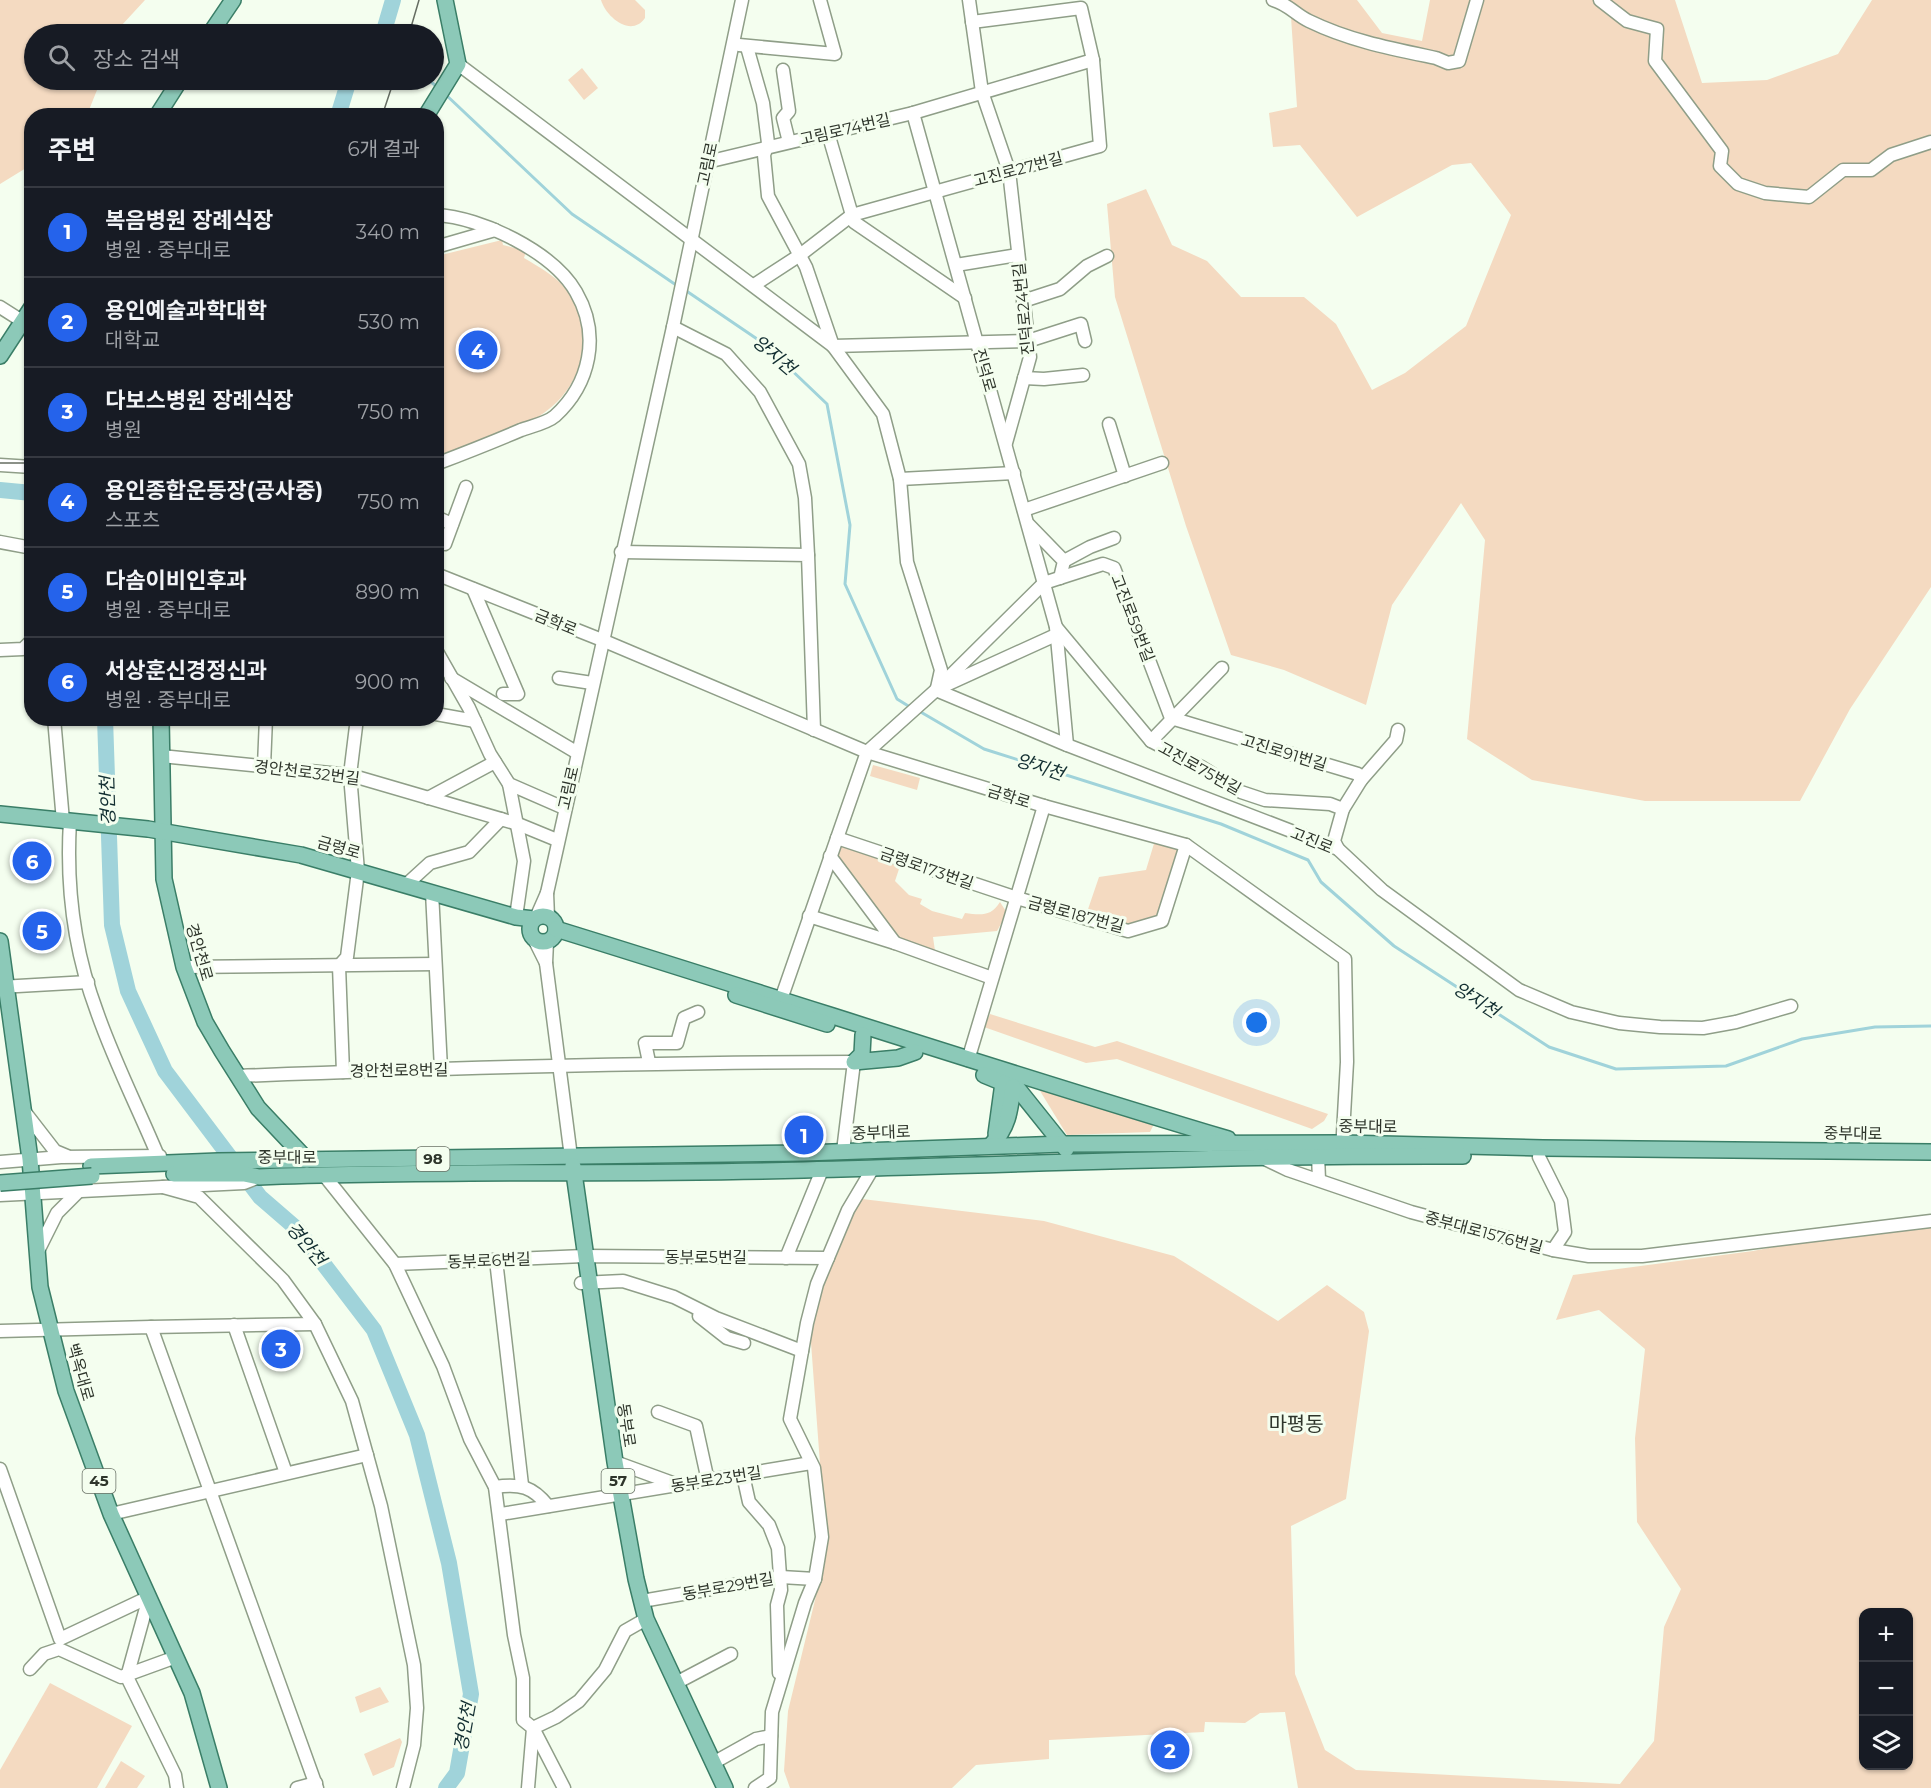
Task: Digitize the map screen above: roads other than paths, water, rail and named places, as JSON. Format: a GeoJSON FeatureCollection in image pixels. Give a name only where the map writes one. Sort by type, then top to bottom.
{"type":"FeatureCollection","features":[{"type":"Feature","properties":{"kind":"main road"},"geometry":{"type":"LineString","coordinates":[[217,24],[233,0]]}},
{"type":"Feature","properties":{"kind":"main road"},"geometry":{"type":"LineString","coordinates":[[444,87],[456,68],[445,0]]}},
{"type":"Feature","properties":{"kind":"main road"},"geometry":{"type":"LineString","coordinates":[[162,108],[174,90]]}},
{"type":"Feature","properties":{"kind":"main road"},"geometry":{"type":"LineString","coordinates":[[431,108],[442,90]]}},
{"type":"Feature","properties":{"kind":"main road"},"geometry":{"type":"LineString","coordinates":[[0,356],[24,318]]}},
{"type":"Feature","properties":{"kind":"main road","name":"경안천로"},"geometry":{"type":"LineString","coordinates":[[161,726],[155,830],[184,968],[205,1022],[258,1108],[302,1165]]}},
{"type":"Feature","properties":{"kind":"main road"},"geometry":{"type":"LineString","coordinates":[[0,814],[67,821]]}},
{"type":"Feature","properties":{"kind":"main road","name":"금령로"},"geometry":{"type":"LineString","coordinates":[[67,821],[155,830],[301,855],[516,917],[542,929],[780,1003]]}},
{"type":"Feature","properties":{"kind":"main road","name":"백옥대로"},"geometry":{"type":"LineString","coordinates":[[0,941],[4,987],[24,1111],[34,1193],[40,1287],[66,1391],[111,1514],[192,1693],[219,1788]]}},
{"type":"Feature","properties":{"kind":"main road"},"geometry":{"type":"LineString","coordinates":[[780,1003],[863,1035],[1008,1085],[1035,1107],[1075,1161]]}},
{"type":"Feature","properties":{"kind":"main road"},"geometry":{"type":"LineString","coordinates":[[780,1003],[1248,1145]]}},
{"type":"Feature","properties":{"kind":"main road"},"geometry":{"type":"LineString","coordinates":[[854,1062],[862,1054],[863,1035]]}},
{"type":"Feature","properties":{"kind":"main road"},"geometry":{"type":"LineString","coordinates":[[854,1062],[898,1058],[915,1052]]}},
{"type":"Feature","properties":{"kind":"main road"},"geometry":{"type":"LineString","coordinates":[[991,1145],[996,1135],[1008,1085]]}},
{"type":"Feature","properties":{"kind":"main road","name":"중부대로"},"geometry":{"type":"LineString","coordinates":[[184,1170],[218,1161],[302,1165],[804,1153],[1063,1144],[1248,1145],[1539,1157],[1931,1161]]}},
{"type":"Feature","properties":{"kind":"main road","name":"중부대로"},"geometry":{"type":"LineString","coordinates":[[0,1174],[184,1170],[259,1177],[302,1165],[324,1175],[822,1170],[1318,1155],[1342,1149],[1543,1148],[1931,1152]]}},
{"type":"Feature","properties":{"kind":"main road","name":"동부로"},"geometry":{"type":"LineString","coordinates":[[571,1157],[584,1256],[584,1283],[620,1494],[642,1602],[646,1618],[725,1788]]}},
{"type":"Feature","properties":{"kind":"main road","name":"중부대로"},"geometry":{"type":"LineString","coordinates":[[0,1183],[92,1171]]}},
{"type":"Feature","properties":{"kind":"street","name":"고림로"},"geometry":{"type":"LineString","coordinates":[[571,1157],[542,929],[547,893],[576,752],[673,327],[675,308],[742,0]]}},
{"type":"Feature","properties":{"kind":"street"},"geometry":{"type":"LineString","coordinates":[[731,44],[835,54],[820,0]]}},
{"type":"Feature","properties":{"kind":"street"},"geometry":{"type":"LineString","coordinates":[[969,0],[982,92],[1009,171]]}},
{"type":"Feature","properties":{"kind":"street"},"geometry":{"type":"LineString","coordinates":[[1273,0],[1286,4],[1309,21],[1362,42],[1437,58],[1448,63],[1459,61],[1477,0]]}},
{"type":"Feature","properties":{"kind":"street"},"geometry":{"type":"LineString","coordinates":[[1600,0],[1627,21],[1657,29],[1655,61],[1722,151],[1720,166],[1738,184],[1765,193],[1809,197],[1843,170],[1871,170],[1891,155],[1931,142]]}},
{"type":"Feature","properties":{"kind":"street"},"geometry":{"type":"LineString","coordinates":[[972,22],[1081,4],[1093,60]]}},
{"type":"Feature","properties":{"kind":"street"},"geometry":{"type":"LineString","coordinates":[[747,46],[763,103],[768,143],[764,155],[768,196],[800,255],[833,346]]}},
{"type":"Feature","properties":{"kind":"street","name":"고림로74번길"},"geometry":{"type":"LineString","coordinates":[[707,162],[913,113],[1093,60]]}},
{"type":"Feature","properties":{"kind":"street","name":"고진로27번길"},"geometry":{"type":"LineString","coordinates":[[852,215],[1100,146],[1093,60]]}},
{"type":"Feature","properties":{"kind":"street"},"geometry":{"type":"LineString","coordinates":[[456,68],[754,285],[833,346],[884,414],[900,479],[907,562],[941,670],[934,692]]}},
{"type":"Feature","properties":{"kind":"street"},"geometry":{"type":"LineString","coordinates":[[783,70],[789,111],[783,118],[789,142]]}},
{"type":"Feature","properties":{"kind":"street","name":"진덕로"},"geometry":{"type":"LineString","coordinates":[[913,113],[1057,631],[1067,745]]}},
{"type":"Feature","properties":{"kind":"street"},"geometry":{"type":"LineString","coordinates":[[828,133],[854,222],[964,298]]}},
{"type":"Feature","properties":{"kind":"street","name":"진덕로24번길"},"geometry":{"type":"LineString","coordinates":[[1005,444],[1030,357],[1009,171]]}},
{"type":"Feature","properties":{"kind":"street"},"geometry":{"type":"LineString","coordinates":[[754,285],[800,255],[852,215]]}},
{"type":"Feature","properties":{"kind":"street"},"geometry":{"type":"LineString","coordinates":[[444,216],[495,230],[534,252],[562,274],[577,292],[591,340],[587,369],[572,397],[552,418],[444,461]]}},
{"type":"Feature","properties":{"kind":"street"},"geometry":{"type":"LineString","coordinates":[[444,245],[495,230]]}},
{"type":"Feature","properties":{"kind":"street"},"geometry":{"type":"LineString","coordinates":[[956,265],[1018,255]]}},
{"type":"Feature","properties":{"kind":"street"},"geometry":{"type":"LineString","coordinates":[[1023,301],[1060,289],[1088,266],[1107,256]]}},
{"type":"Feature","properties":{"kind":"street"},"geometry":{"type":"LineString","coordinates":[[0,306],[22,321]]}},
{"type":"Feature","properties":{"kind":"street"},"geometry":{"type":"LineString","coordinates":[[833,346],[1028,341],[1081,324],[1085,341]]}},
{"type":"Feature","properties":{"kind":"street"},"geometry":{"type":"LineString","coordinates":[[673,327],[726,354],[760,392],[799,464],[805,498],[814,730]]}},
{"type":"Feature","properties":{"kind":"street"},"geometry":{"type":"LineString","coordinates":[[1024,378],[1044,379],[1083,375]]}},
{"type":"Feature","properties":{"kind":"street"},"geometry":{"type":"LineString","coordinates":[[1109,424],[1125,476]]}},
{"type":"Feature","properties":{"kind":"street"},"geometry":{"type":"LineString","coordinates":[[1024,510],[1162,463]]}},
{"type":"Feature","properties":{"kind":"street"},"geometry":{"type":"LineString","coordinates":[[0,465],[24,466]]}},
{"type":"Feature","properties":{"kind":"street"},"geometry":{"type":"LineString","coordinates":[[900,479],[1014,473]]}},
{"type":"Feature","properties":{"kind":"street"},"geometry":{"type":"LineString","coordinates":[[444,543],[446,544],[466,488]]}},
{"type":"Feature","properties":{"kind":"street"},"geometry":{"type":"LineString","coordinates":[[444,521],[452,524]]}},
{"type":"Feature","properties":{"kind":"street"},"geometry":{"type":"LineString","coordinates":[[1028,524],[1064,561]]}},
{"type":"Feature","properties":{"kind":"street"},"geometry":{"type":"LineString","coordinates":[[1060,578],[1064,561],[1090,547],[1114,538]]}},
{"type":"Feature","properties":{"kind":"street"},"geometry":{"type":"LineString","coordinates":[[0,542],[24,546]]}},
{"type":"Feature","properties":{"kind":"street"},"geometry":{"type":"LineString","coordinates":[[621,552],[808,555]]}},
{"type":"Feature","properties":{"kind":"street","name":"고진로59번길"},"geometry":{"type":"LineString","coordinates":[[872,748],[934,692],[1044,583],[1103,564],[1114,568],[1171,718]]}},
{"type":"Feature","properties":{"kind":"street","name":"금학로"},"geometry":{"type":"LineString","coordinates":[[444,577],[602,640],[814,730],[1044,806],[1186,845],[1345,959],[1347,1062],[1342,1149]]}},
{"type":"Feature","properties":{"kind":"street"},"geometry":{"type":"LineString","coordinates":[[473,589],[518,694],[503,694]]}},
{"type":"Feature","properties":{"kind":"street"},"geometry":{"type":"LineString","coordinates":[[934,692],[1057,631]]}},
{"type":"Feature","properties":{"kind":"street","name":"진덕로"},"geometry":{"type":"LineString","coordinates":[[1057,631],[1151,741]]}},
{"type":"Feature","properties":{"kind":"street"},"geometry":{"type":"LineString","coordinates":[[0,650],[24,648]]}},
{"type":"Feature","properties":{"kind":"street"},"geometry":{"type":"LineString","coordinates":[[444,664],[509,784],[524,861],[516,917]]}},
{"type":"Feature","properties":{"kind":"street","name":"고진로75번길"},"geometry":{"type":"LineString","coordinates":[[1222,668],[1151,741],[1203,768],[1240,792],[1265,800],[1330,804],[1343,809]]}},
{"type":"Feature","properties":{"kind":"street"},"geometry":{"type":"LineString","coordinates":[[451,677],[576,752]]}},
{"type":"Feature","properties":{"kind":"street"},"geometry":{"type":"LineString","coordinates":[[559,678],[592,683]]}},
{"type":"Feature","properties":{"kind":"street","name":"고진로"},"geometry":{"type":"LineString","coordinates":[[934,692],[1338,849],[1382,890],[1494,973],[1519,990],[1571,1012],[1639,1025],[1703,1028],[1736,1022],[1791,1006]]}},
{"type":"Feature","properties":{"kind":"street"},"geometry":{"type":"LineString","coordinates":[[444,715],[475,721]]}},
{"type":"Feature","properties":{"kind":"street","name":"고진로91번길"},"geometry":{"type":"LineString","coordinates":[[1171,718],[1358,774],[1361,780]]}},
{"type":"Feature","properties":{"kind":"street"},"geometry":{"type":"LineString","coordinates":[[55,726],[67,821],[74,928],[96,1011],[158,1156]]}},
{"type":"Feature","properties":{"kind":"street"},"geometry":{"type":"LineString","coordinates":[[264,766],[266,726]]}},
{"type":"Feature","properties":{"kind":"street"},"geometry":{"type":"LineString","coordinates":[[343,1072],[339,966],[347,957],[358,871],[350,775],[356,726]]}},
{"type":"Feature","properties":{"kind":"street"},"geometry":{"type":"LineString","coordinates":[[1338,849],[1334,841],[1343,809],[1361,780],[1396,740],[1398,730]]}},
{"type":"Feature","properties":{"kind":"street"},"geometry":{"type":"LineString","coordinates":[[554,738],[580,735]]}},
{"type":"Feature","properties":{"kind":"street"},"geometry":{"type":"LineString","coordinates":[[780,1003],[830,856],[872,748]]}},
{"type":"Feature","properties":{"kind":"street","name":"경안천로32번길"},"geometry":{"type":"LineString","coordinates":[[161,756],[350,775],[518,824],[557,840]]}},
{"type":"Feature","properties":{"kind":"street"},"geometry":{"type":"LineString","coordinates":[[427,798],[430,799],[495,762]]}},
{"type":"Feature","properties":{"kind":"street"},"geometry":{"type":"LineString","coordinates":[[509,784],[564,808]]}},
{"type":"Feature","properties":{"kind":"street"},"geometry":{"type":"LineString","coordinates":[[968,1060],[1044,806]]}},
{"type":"Feature","properties":{"kind":"street"},"geometry":{"type":"LineString","coordinates":[[407,884],[430,863],[469,852],[501,819]]}},
{"type":"Feature","properties":{"kind":"street","name":"금령로173번길"},"geometry":{"type":"LineString","coordinates":[[837,838],[1017,898]]}},
{"type":"Feature","properties":{"kind":"street","name":"금령로187번길"},"geometry":{"type":"LineString","coordinates":[[1017,898],[1128,931],[1162,921],[1186,845]]}},
{"type":"Feature","properties":{"kind":"street"},"geometry":{"type":"LineString","coordinates":[[830,856],[895,943]]}},
{"type":"Feature","properties":{"kind":"street"},"geometry":{"type":"LineString","coordinates":[[432,892],[441,1069]]}},
{"type":"Feature","properties":{"kind":"street"},"geometry":{"type":"LineString","coordinates":[[809,916],[895,943],[992,978]]}},
{"type":"Feature","properties":{"kind":"street"},"geometry":{"type":"LineString","coordinates":[[184,968],[435,963]]}},
{"type":"Feature","properties":{"kind":"street"},"geometry":{"type":"LineString","coordinates":[[4,987],[88,982]]}},
{"type":"Feature","properties":{"kind":"street"},"geometry":{"type":"LineString","coordinates":[[649,1062],[645,1043],[677,1043],[684,1018],[698,1012]]}},
{"type":"Feature","properties":{"kind":"street","name":"경안천로8번길"},"geometry":{"type":"LineString","coordinates":[[239,1076],[441,1069],[560,1068],[649,1062],[854,1062]]}},
{"type":"Feature","properties":{"kind":"street"},"geometry":{"type":"LineString","coordinates":[[843,1151],[854,1062]]}},
{"type":"Feature","properties":{"kind":"street"},"geometry":{"type":"LineString","coordinates":[[24,1111],[55,1151],[68,1157]]}},
{"type":"Feature","properties":{"kind":"street"},"geometry":{"type":"LineString","coordinates":[[1318,1155],[1319,1180]]}},
{"type":"Feature","properties":{"kind":"street"},"geometry":{"type":"LineString","coordinates":[[0,1162],[68,1157],[158,1156],[184,1170],[163,1187]]}},
{"type":"Feature","properties":{"kind":"street","name":"중부대로1576번길"},"geometry":{"type":"LineString","coordinates":[[1261,1156],[1288,1170],[1411,1212],[1553,1250],[1565,1232],[1561,1201],[1539,1157]]}},
{"type":"Feature","properties":{"kind":"street"},"geometry":{"type":"LineString","coordinates":[[755,1788],[770,1778],[772,1712],[780,1678],[815,1579],[822,1537],[811,1462],[790,1419],[802,1351],[817,1284],[848,1210],[873,1168]]}},
{"type":"Feature","properties":{"kind":"street"},"geometry":{"type":"LineString","coordinates":[[786,1258],[822,1170]]}},
{"type":"Feature","properties":{"kind":"street"},"geometry":{"type":"LineString","coordinates":[[324,1175],[395,1264],[443,1366],[470,1439],[495,1486],[501,1514],[514,1635],[523,1678],[523,1720],[533,1728],[564,1788]]}},
{"type":"Feature","properties":{"kind":"street"},"geometry":{"type":"LineString","coordinates":[[0,1195],[163,1187],[199,1197],[283,1280],[315,1323],[352,1401],[381,1506],[414,1665],[417,1708],[414,1745],[403,1788]]}},
{"type":"Feature","properties":{"kind":"street"},"geometry":{"type":"LineString","coordinates":[[38,1251],[57,1213],[79,1191]]}},
{"type":"Feature","properties":{"kind":"street"},"geometry":{"type":"LineString","coordinates":[[1553,1250],[1589,1256],[1642,1256],[1931,1221]]}},
{"type":"Feature","properties":{"kind":"street","name":"동부로5번길"},"geometry":{"type":"LineString","coordinates":[[584,1256],[828,1258]]}},
{"type":"Feature","properties":{"kind":"street","name":"동부로6번길"},"geometry":{"type":"LineString","coordinates":[[395,1264],[584,1256]]}},
{"type":"Feature","properties":{"kind":"street"},"geometry":{"type":"LineString","coordinates":[[496,1260],[522,1485]]}},
{"type":"Feature","properties":{"kind":"street"},"geometry":{"type":"LineString","coordinates":[[584,1283],[623,1281],[674,1298],[716,1318],[802,1351]]}},
{"type":"Feature","properties":{"kind":"street"},"geometry":{"type":"LineString","coordinates":[[674,1298],[727,1338],[744,1344]]}},
{"type":"Feature","properties":{"kind":"street"},"geometry":{"type":"LineString","coordinates":[[0,1331],[315,1323]]}},
{"type":"Feature","properties":{"kind":"street"},"geometry":{"type":"LineString","coordinates":[[234,1325],[286,1473]]}},
{"type":"Feature","properties":{"kind":"street"},"geometry":{"type":"LineString","coordinates":[[151,1327],[317,1786],[297,1788]]}},
{"type":"Feature","properties":{"kind":"street"},"geometry":{"type":"LineString","coordinates":[[658,1412],[696,1426],[708,1481]]}},
{"type":"Feature","properties":{"kind":"street"},"geometry":{"type":"LineString","coordinates":[[111,1514],[367,1455]]}},
{"type":"Feature","properties":{"kind":"street"},"geometry":{"type":"LineString","coordinates":[[615,1462],[679,1485]]}},
{"type":"Feature","properties":{"kind":"street","name":"동부로23번길"},"geometry":{"type":"LineString","coordinates":[[501,1514],[811,1462]]}},
{"type":"Feature","properties":{"kind":"street"},"geometry":{"type":"LineString","coordinates":[[0,1469],[60,1639],[149,1597]]}},
{"type":"Feature","properties":{"kind":"street"},"geometry":{"type":"LineString","coordinates":[[743,1475],[749,1502],[768,1525],[778,1548],[782,1590],[777,1605],[780,1678]]}},
{"type":"Feature","properties":{"kind":"street"},"geometry":{"type":"LineString","coordinates":[[495,1486],[522,1485],[537,1492],[548,1506]]}},
{"type":"Feature","properties":{"kind":"street","name":"동부로29번길"},"geometry":{"type":"LineString","coordinates":[[642,1602],[781,1577],[815,1579]]}},
{"type":"Feature","properties":{"kind":"street"},"geometry":{"type":"LineString","coordinates":[[149,1597],[128,1677],[175,1774],[177,1788]]}},
{"type":"Feature","properties":{"kind":"street"},"geometry":{"type":"LineString","coordinates":[[533,1728],[556,1717],[579,1701],[605,1670],[625,1631],[646,1618]]}},
{"type":"Feature","properties":{"kind":"street"},"geometry":{"type":"LineString","coordinates":[[30,1669],[44,1654],[59,1649],[121,1677],[128,1677],[176,1657]]}},
{"type":"Feature","properties":{"kind":"street"},"geometry":{"type":"LineString","coordinates":[[676,1683],[731,1654]]}},
{"type":"Feature","properties":{"kind":"street"},"geometry":{"type":"LineString","coordinates":[[528,1788],[533,1728]]}},
{"type":"Feature","properties":{"kind":"street"},"geometry":{"type":"LineString","coordinates":[[713,1763],[756,1740],[771,1736]]}},
{"type":"Feature","properties":{"kind":"waterway","name":"경안천"},"geometry":{"type":"LineString","coordinates":[[386,24],[393,0]]}},
{"type":"Feature","properties":{"kind":"waterway","name":"경안천"},"geometry":{"type":"LineString","coordinates":[[340,108],[346,90]]}},
{"type":"Feature","properties":{"kind":"waterway","name":"양지천"},"geometry":{"type":"LineString","coordinates":[[444,93],[572,214],[679,287]]}},
{"type":"Feature","properties":{"kind":"waterway","name":"양지천"},"geometry":{"type":"LineString","coordinates":[[685,290],[763,343],[827,404],[850,525],[845,584],[897,699],[910,707]]}},
{"type":"Feature","properties":{"kind":"waterway"},"geometry":{"type":"LineString","coordinates":[[0,490],[24,492]]}},
{"type":"Feature","properties":{"kind":"waterway","name":"양지천"},"geometry":{"type":"LineString","coordinates":[[919,711],[984,749],[1221,824],[1308,860],[1321,882],[1394,946],[1549,1047],[1616,1069],[1726,1066],[1802,1039],[1875,1027],[1931,1026]]}},
{"type":"Feature","properties":{"kind":"waterway","name":"경안천"},"geometry":{"type":"LineString","coordinates":[[105,726],[112,925],[128,991],[165,1071],[260,1197],[297,1229],[374,1330],[417,1435],[449,1563],[471,1694],[457,1773],[446,1788]]}},
{"type":"Feature","properties":{"kind":"tram line"},"geometry":{"type":"LineString","coordinates":[[412,24],[419,0]]}},
{"type":"Feature","properties":{"kind":"tram line"},"geometry":{"type":"LineString","coordinates":[[385,108],[391,90]]}},
{"type":"Feature","properties":{"kind":"tram line"},"geometry":{"type":"LineString","coordinates":[[0,463],[24,463]]}},
{"type":"Feature","properties":{"kind":"place","name":"용인종합운동장(공사중)"},"geometry":{"type":"Point","coordinates":[478,350]}},
{"type":"Feature","properties":{"kind":"place","name":"서상훈신경정신과"},"geometry":{"type":"Point","coordinates":[32,861]}},
{"type":"Feature","properties":{"kind":"place","name":"다솜이비인후과"},"geometry":{"type":"Point","coordinates":[42,931]}},
{"type":"Feature","properties":{"kind":"place","name":"복음병원 장례식장"},"geometry":{"type":"Point","coordinates":[804,1135]}},
{"type":"Feature","properties":{"kind":"place","name":"다보스병원 장례식장"},"geometry":{"type":"Point","coordinates":[281,1349]}},
{"type":"Feature","properties":{"kind":"place","name":"용인예술과학대학"},"geometry":{"type":"Point","coordinates":[1170,1750]}},
{"type":"Feature","properties":{"kind":"district","name":"마평동"},"geometry":{"type":"Point","coordinates":[1296,1424]}}]}
